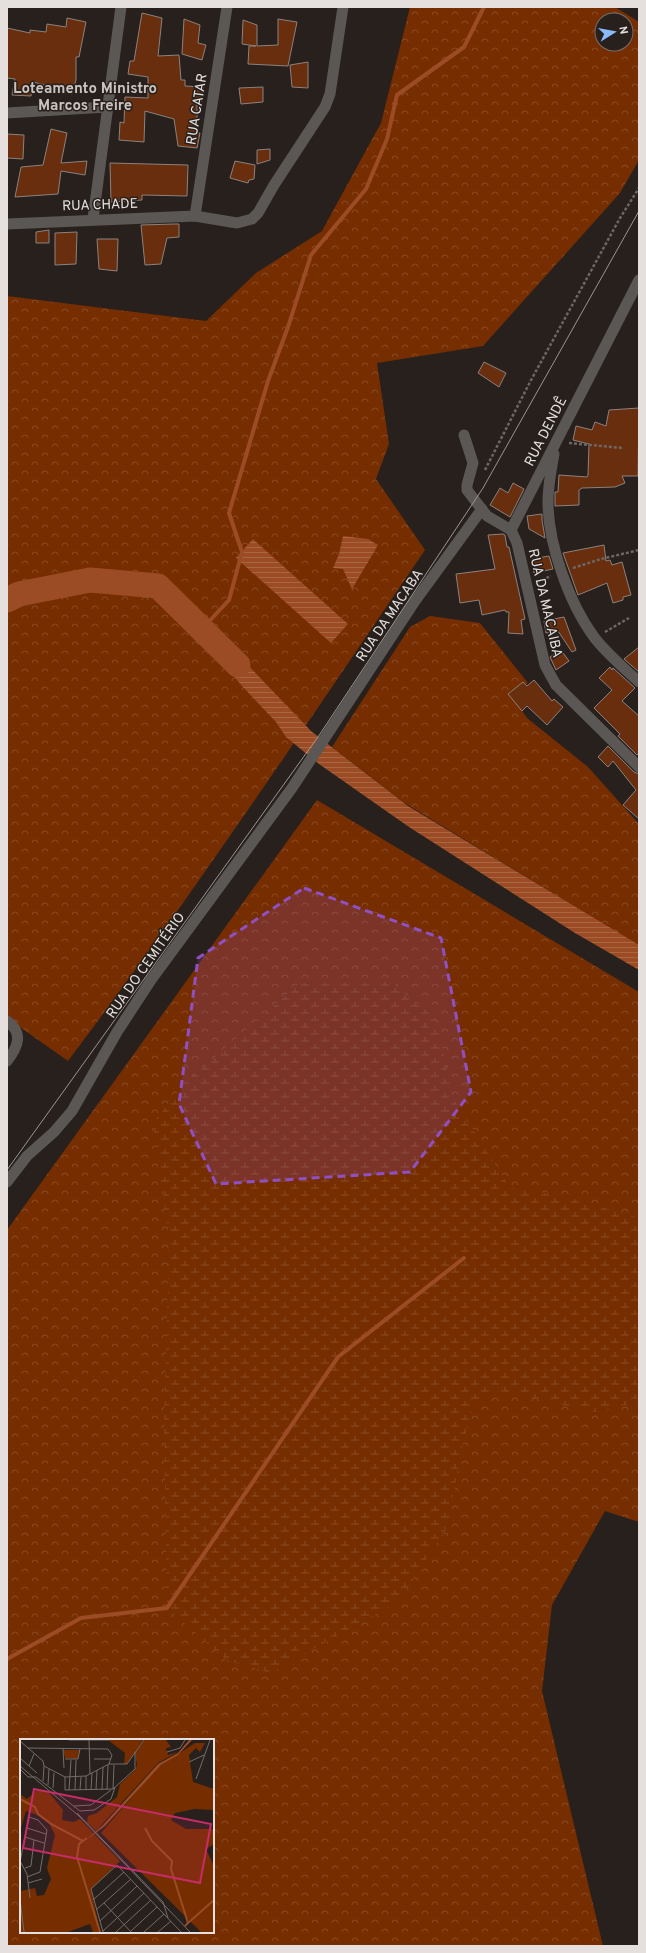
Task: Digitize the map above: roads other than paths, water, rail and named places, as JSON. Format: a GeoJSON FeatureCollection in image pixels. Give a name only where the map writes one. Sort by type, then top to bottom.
{"type":"FeatureCollection","features":[{"type":"Feature","properties":{"kind":"street"},"geometry":{"type":"LineString","coordinates":[[93,219],[121,7]]}},
{"type":"Feature","properties":{"kind":"street","name":"RUA CATAR"},"geometry":{"type":"LineString","coordinates":[[195,216],[226,7]]}},
{"type":"Feature","properties":{"kind":"street","name":"RUA CHADE"},"geometry":{"type":"LineString","coordinates":[[7,224],[93,219],[195,216],[237,223],[252,219],[258,213],[274,185],[325,107],[330,94],[343,7]]}},
{"type":"Feature","properties":{"kind":"street"},"geometry":{"type":"LineString","coordinates":[[7,113],[107,107]]}},
{"type":"Feature","properties":{"kind":"street","name":"RUA DENDÊ"},"geometry":{"type":"LineString","coordinates":[[511,530],[639,280]]}},
{"type":"Feature","properties":{"kind":"street"},"geometry":{"type":"LineString","coordinates":[[464,435],[473,463],[467,487],[482,509],[494,522],[511,530]]}},
{"type":"Feature","properties":{"kind":"street"},"geometry":{"type":"LineString","coordinates":[[557,442],[549,480],[548,504],[552,534],[561,572],[576,608],[594,638],[639,682]]}},
{"type":"Feature","properties":{"kind":"street","name":"RUA DA MACABA"},"geometry":{"type":"LineString","coordinates":[[309,764],[415,601],[482,509]]}},
{"type":"Feature","properties":{"kind":"street","name":"RUA DA MACAIBA"},"geometry":{"type":"LineString","coordinates":[[511,530],[517,543],[545,665],[550,676],[556,685],[639,766]]}},
{"type":"Feature","properties":{"kind":"street","name":"RUA DO CEMITÉRIO"},"geometry":{"type":"LineString","coordinates":[[7,1182],[27,1156],[54,1132],[72,1111],[117,1032],[151,980],[309,764]]}},
{"type":"Feature","properties":{"kind":"street"},"geometry":{"type":"LineString","coordinates":[[7,1061],[13,1053],[19,1038],[17,1031],[8,1022]]}},
{"type":"Feature","properties":{"kind":"waterway"},"geometry":{"type":"LineString","coordinates":[[202,629],[229,600],[242,552],[229,513],[268,381],[288,327],[311,255],[366,189],[387,139],[397,95],[464,47],[484,7]]}},
{"type":"Feature","properties":{"kind":"waterway"},"geometry":{"type":"LineString","coordinates":[[7,600],[19,594],[90,580],[158,586],[238,665]]}},
{"type":"Feature","properties":{"kind":"waterway"},"geometry":{"type":"LineString","coordinates":[[7,1659],[81,1618],[167,1608],[338,1357],[464,1258]]}},
{"type":"Feature","properties":{"kind":"tram line"},"geometry":{"type":"LineString","coordinates":[[7,1170],[320,734],[483,488],[639,211]]}},
{"type":"Feature","properties":{"kind":"district","name":"Loteamento Ministro Marcos Freire"},"geometry":{"type":"Point","coordinates":[85,96]}}]}
